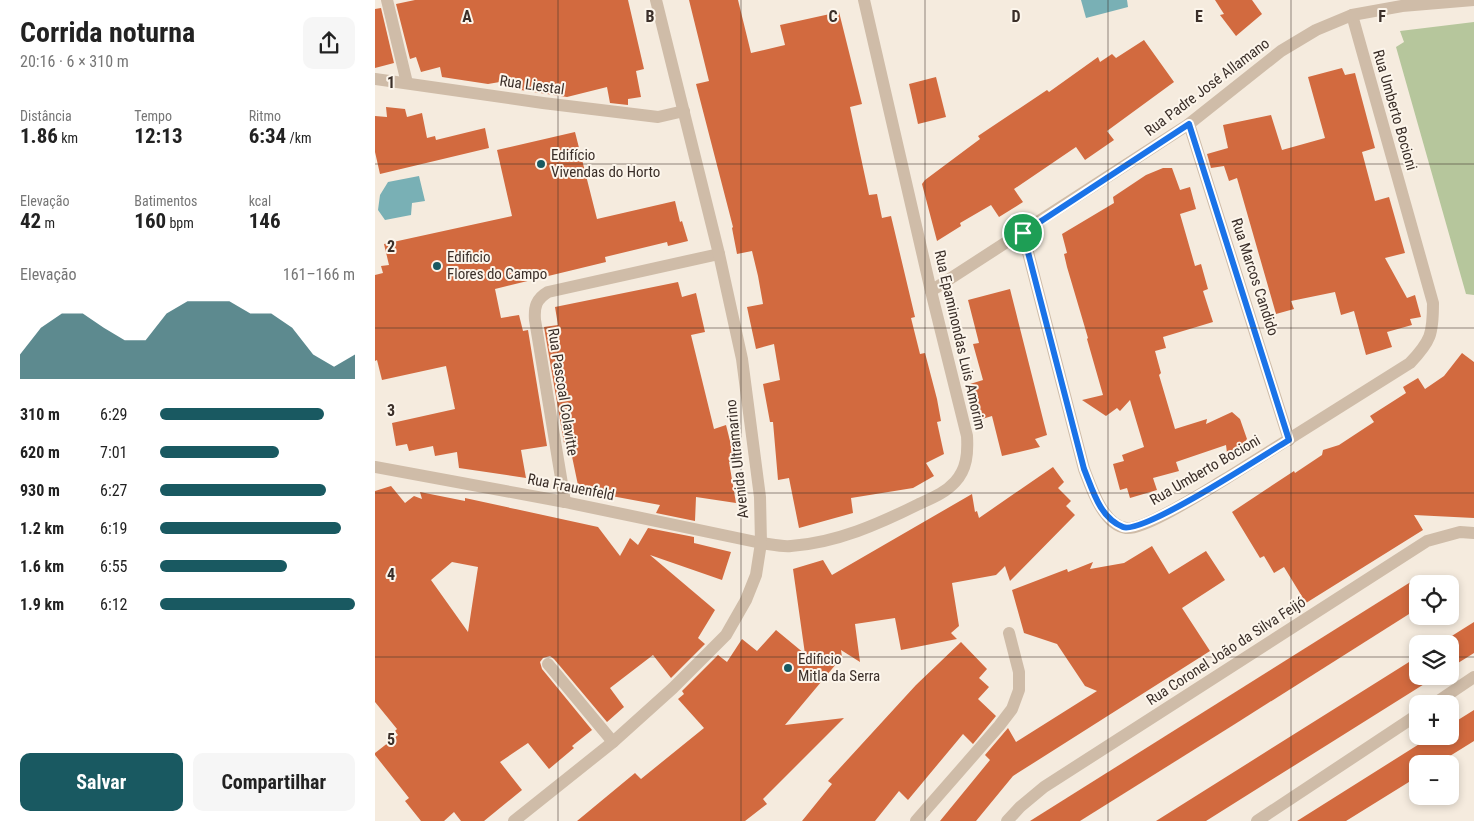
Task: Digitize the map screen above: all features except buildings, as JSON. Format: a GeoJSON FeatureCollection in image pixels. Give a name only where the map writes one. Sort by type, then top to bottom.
{"type":"FeatureCollection","features":[{"type":"Feature","properties":{"kind":"street"},"geometry":{"type":"LineString","coordinates":[[387,0],[407,83]]}},
{"type":"Feature","properties":{"kind":"street","name":"Avenida Ultramarino"},"geometry":{"type":"LineString","coordinates":[[514,821],[613,742],[673,688],[726,635],[746,600],[756,576],[761,542],[760,497],[742,359],[719,254],[657,0]]}},
{"type":"Feature","properties":{"kind":"street","name":"Rua Epaminondas Luis Amorim"},"geometry":{"type":"LineString","coordinates":[[761,542],[789,547],[836,538],[881,522],[942,493],[955,482],[962,472],[968,457],[967,436],[931,291],[864,0]]}},
{"type":"Feature","properties":{"kind":"street","name":"Rua Padre José Allamano"},"geometry":{"type":"LineString","coordinates":[[931,291],[1189,124],[1281,50],[1316,30],[1352,15],[1402,6],[1474,0]]}},
{"type":"Feature","properties":{"kind":"street","name":"Rua Umberto Bocioni"},"geometry":{"type":"LineString","coordinates":[[1023,233],[1084,469],[1097,501],[1110,521],[1126,528],[1141,525],[1170,512],[1289,440],[1410,363],[1425,347],[1433,326],[1433,303],[1352,15]]}},
{"type":"Feature","properties":{"kind":"street","name":"Rua Liestal"},"geometry":{"type":"LineString","coordinates":[[375,79],[658,117],[684,111]]}},
{"type":"Feature","properties":{"kind":"street","name":"Rua Marcos Candido"},"geometry":{"type":"LineString","coordinates":[[1189,124],[1289,440]]}},
{"type":"Feature","properties":{"kind":"street","name":"Rua Pascoal Colavitte"},"geometry":{"type":"LineString","coordinates":[[565,502],[535,320],[535,305],[538,299],[548,292],[719,254]]}},
{"type":"Feature","properties":{"kind":"street","name":"Rua Frauenfeld"},"geometry":{"type":"LineString","coordinates":[[375,467],[565,502],[761,542]]}},
{"type":"Feature","properties":{"kind":"street","name":"Rua Coronel João da Silva Feijó"},"geometry":{"type":"LineString","coordinates":[[1007,821],[1020,807],[1045,787],[1427,541],[1460,532],[1474,533]]}},
{"type":"Feature","properties":{"kind":"street"},"geometry":{"type":"LineString","coordinates":[[916,821],[1012,709],[1019,690],[1019,672],[1009,633]]}},
{"type":"Feature","properties":{"kind":"street"},"geometry":{"type":"LineString","coordinates":[[548,664],[613,742]]}},
{"type":"Feature","properties":{"kind":"street"},"geometry":{"type":"LineString","coordinates":[[1447,695],[1474,677]]}},
{"type":"Feature","properties":{"kind":"street"},"geometry":{"type":"LineString","coordinates":[[1257,821],[1409,720]]}},
{"type":"Feature","properties":{"kind":"green space"},"geometry":{"type":"Polygon","coordinates":[[[1474,22],[1474,295],[1466,294],[1396,47],[1404,42],[1400,31],[1474,22]]]}},
{"type":"Feature","properties":{"kind":"water"},"geometry":{"type":"Polygon","coordinates":[[[1081,0],[1127,0],[1128,7],[1086,18],[1081,0]]]}},
{"type":"Feature","properties":{"kind":"water"},"geometry":{"type":"Polygon","coordinates":[[[419,176],[425,201],[412,203],[411,215],[385,220],[378,210],[380,195],[388,182],[419,176]]]}},
{"type":"Feature","properties":{"kind":"place","name":"Edifício Vivendas do Horto"},"geometry":{"type":"Point","coordinates":[541,164]}},
{"type":"Feature","properties":{"kind":"place","name":"Edificio Flores do Campo"},"geometry":{"type":"Point","coordinates":[437,266]}},
{"type":"Feature","properties":{"kind":"place","name":"Edificio Mitla da Serra"},"geometry":{"type":"Point","coordinates":[788,668]}},
{"type":"Feature","properties":{"kind":"route"},"geometry":{"type":"LineString","coordinates":[[1189,124],[1289,440],[1170,512],[1141,525],[1126,528],[1110,521],[1097,501],[1084,469],[1023,233],[1189,124]]}}]}
